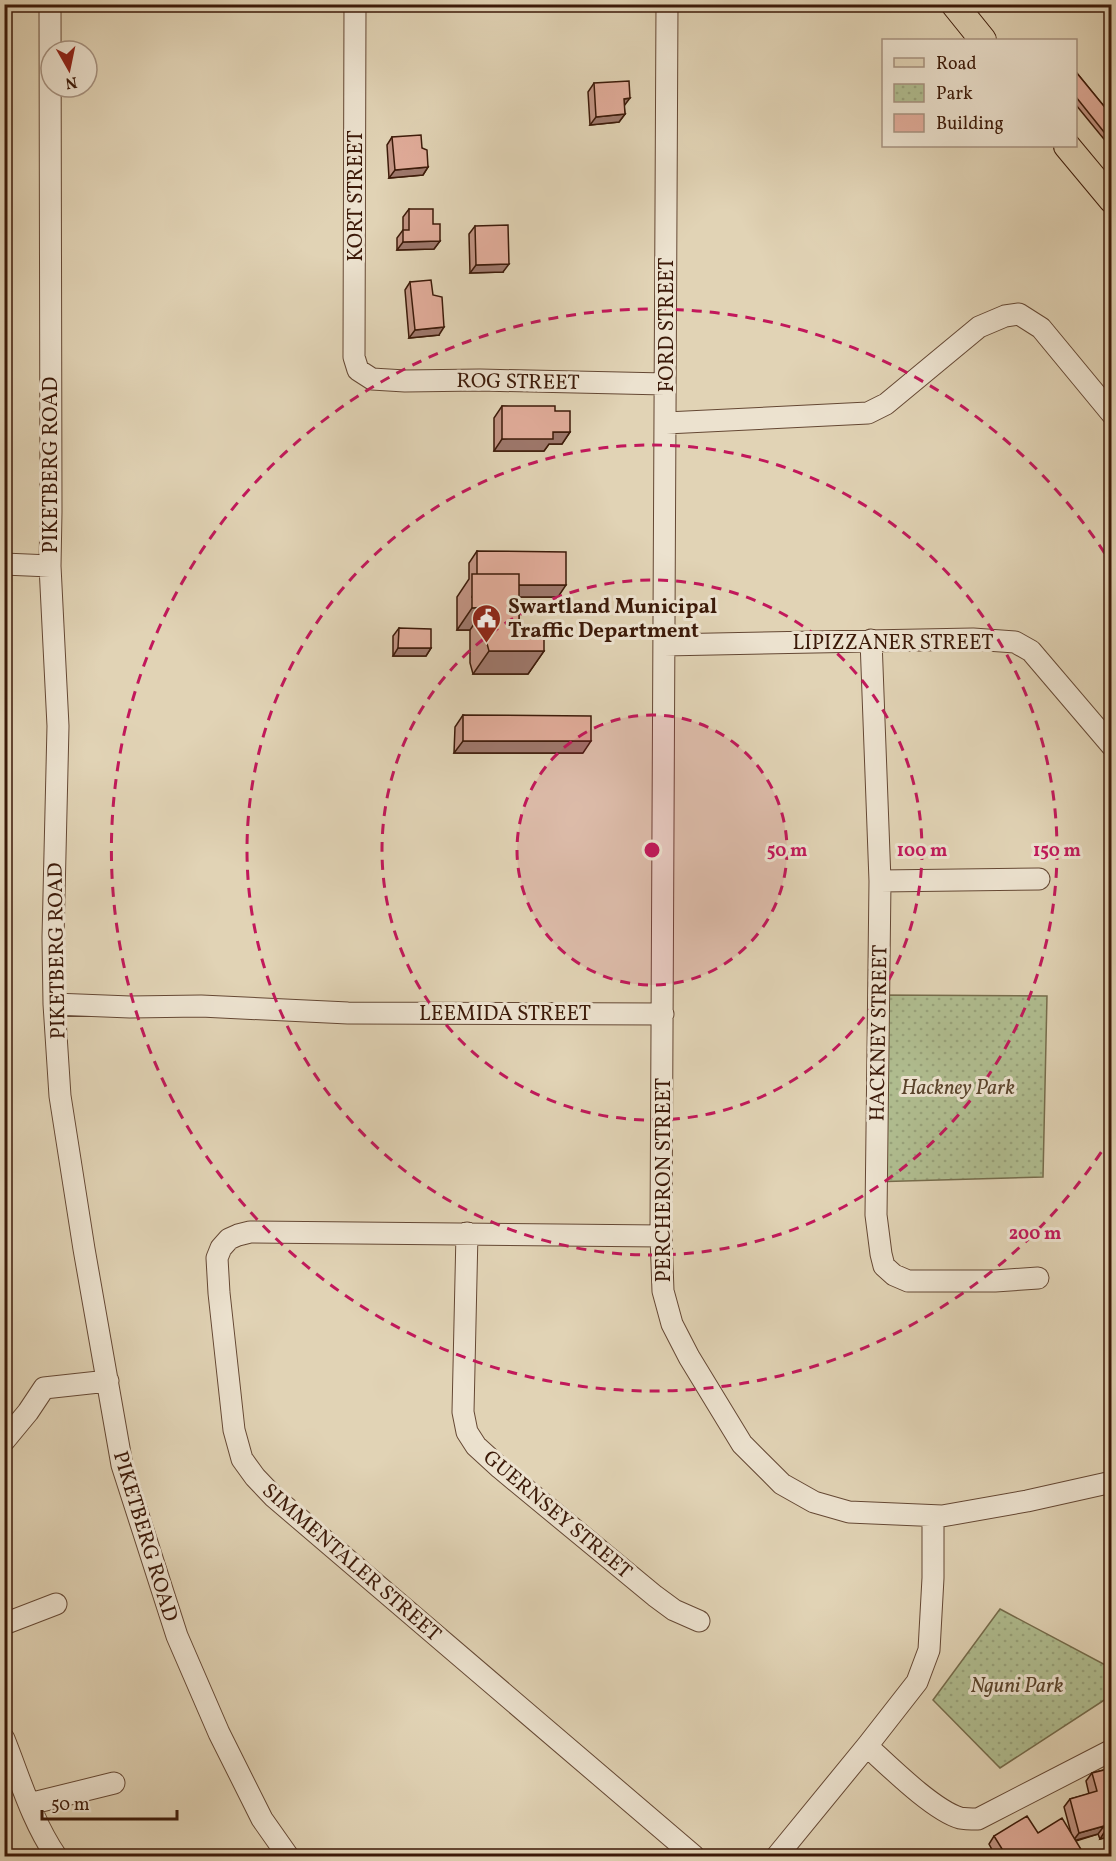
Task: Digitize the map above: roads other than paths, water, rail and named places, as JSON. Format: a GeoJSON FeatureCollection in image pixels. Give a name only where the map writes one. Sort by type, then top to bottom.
{"type":"FeatureCollection","features":[{"type":"Feature","properties":{"kind":"main road"},"geometry":{"type":"LineString","coordinates":[[954,4],[982,39]]}},
{"type":"Feature","properties":{"kind":"main road"},"geometry":{"type":"LineString","coordinates":[[1068,147],[1112,200]]}},
{"type":"Feature","properties":{"kind":"street","name":"PIKETBERG ROAD"},"geometry":{"type":"LineString","coordinates":[[50,4],[50,566],[58,726],[53,938],[54,1004],[60,1096],[122,1465],[177,1636],[219,1733],[262,1819],[288,1857]]}},
{"type":"Feature","properties":{"kind":"street","name":"KORT STREET"},"geometry":{"type":"LineString","coordinates":[[355,4],[354,357],[358,370],[372,379]]}},
{"type":"Feature","properties":{"kind":"street","name":"FORD STREET"},"geometry":{"type":"LineString","coordinates":[[663,645],[667,4]]}},
{"type":"Feature","properties":{"kind":"street"},"geometry":{"type":"LineString","coordinates":[[666,423],[868,413],[886,404],[979,327],[1005,316],[1019,314],[1041,328],[1112,414]]}},
{"type":"Feature","properties":{"kind":"street","name":"ROG STREET"},"geometry":{"type":"LineString","coordinates":[[372,379],[665,384]]}},
{"type":"Feature","properties":{"kind":"street"},"geometry":{"type":"LineString","coordinates":[[4,564],[50,566]]}},
{"type":"Feature","properties":{"kind":"street","name":"LIPIZZANER STREET"},"geometry":{"type":"LineString","coordinates":[[663,645],[973,639],[1015,642],[1031,651],[1112,746]]}},
{"type":"Feature","properties":{"kind":"street","name":"HACKNEY STREET"},"geometry":{"type":"LineString","coordinates":[[871,640],[880,881],[876,1215],[884,1266],[894,1275],[916,1282],[1038,1278]]}},
{"type":"Feature","properties":{"kind":"street","name":"PERCHERON STREET"},"geometry":{"type":"LineString","coordinates":[[663,645],[661,1236],[663,1291],[672,1323],[689,1357],[742,1444],[782,1484],[814,1502],[849,1512],[942,1516],[1027,1501],[1112,1482]]}},
{"type":"Feature","properties":{"kind":"street"},"geometry":{"type":"LineString","coordinates":[[880,881],[1039,879]]}},
{"type":"Feature","properties":{"kind":"street","name":"LEEMIDA STREET"},"geometry":{"type":"LineString","coordinates":[[54,1004],[130,1007],[201,1006],[348,1013],[663,1014]]}},
{"type":"Feature","properties":{"kind":"street","name":"SIMMENTALER STREET"},"geometry":{"type":"LineString","coordinates":[[661,1236],[250,1232],[229,1239],[221,1248],[217,1258],[234,1430],[242,1459],[255,1478],[274,1497],[693,1857]]}},
{"type":"Feature","properties":{"kind":"street","name":"GUERNSEY STREET"},"geometry":{"type":"LineString","coordinates":[[467,1233],[463,1412],[467,1432],[476,1446],[500,1468],[655,1596],[674,1610],[699,1620]]}},
{"type":"Feature","properties":{"kind":"street"},"geometry":{"type":"LineString","coordinates":[[4,1441],[44,1388],[108,1382]]}},
{"type":"Feature","properties":{"kind":"street"},"geometry":{"type":"LineString","coordinates":[[777,1857],[917,1682],[929,1650],[933,1598],[933,1515]]}},
{"type":"Feature","properties":{"kind":"street"},"geometry":{"type":"LineString","coordinates":[[4,1624],[56,1604]]}},
{"type":"Feature","properties":{"kind":"street"},"geometry":{"type":"LineString","coordinates":[[4,1739],[29,1804],[56,1857]]}},
{"type":"Feature","properties":{"kind":"street"},"geometry":{"type":"LineString","coordinates":[[867,1746],[932,1802],[961,1819],[978,1819],[1112,1750]]}},
{"type":"Feature","properties":{"kind":"street"},"geometry":{"type":"LineString","coordinates":[[29,1804],[114,1783]]}},
{"type":"Feature","properties":{"kind":"place","name":"Swartland Municipal Traffic Department"},"geometry":{"type":"Point","coordinates":[487,644]}},
{"type":"Feature","properties":{"kind":"park label","name":"Hackney Park"},"geometry":{"type":"Point","coordinates":[958,1087]}},
{"type":"Feature","properties":{"kind":"park label","name":"Nguni Park"},"geometry":{"type":"Point","coordinates":[1017,1685]}}]}
